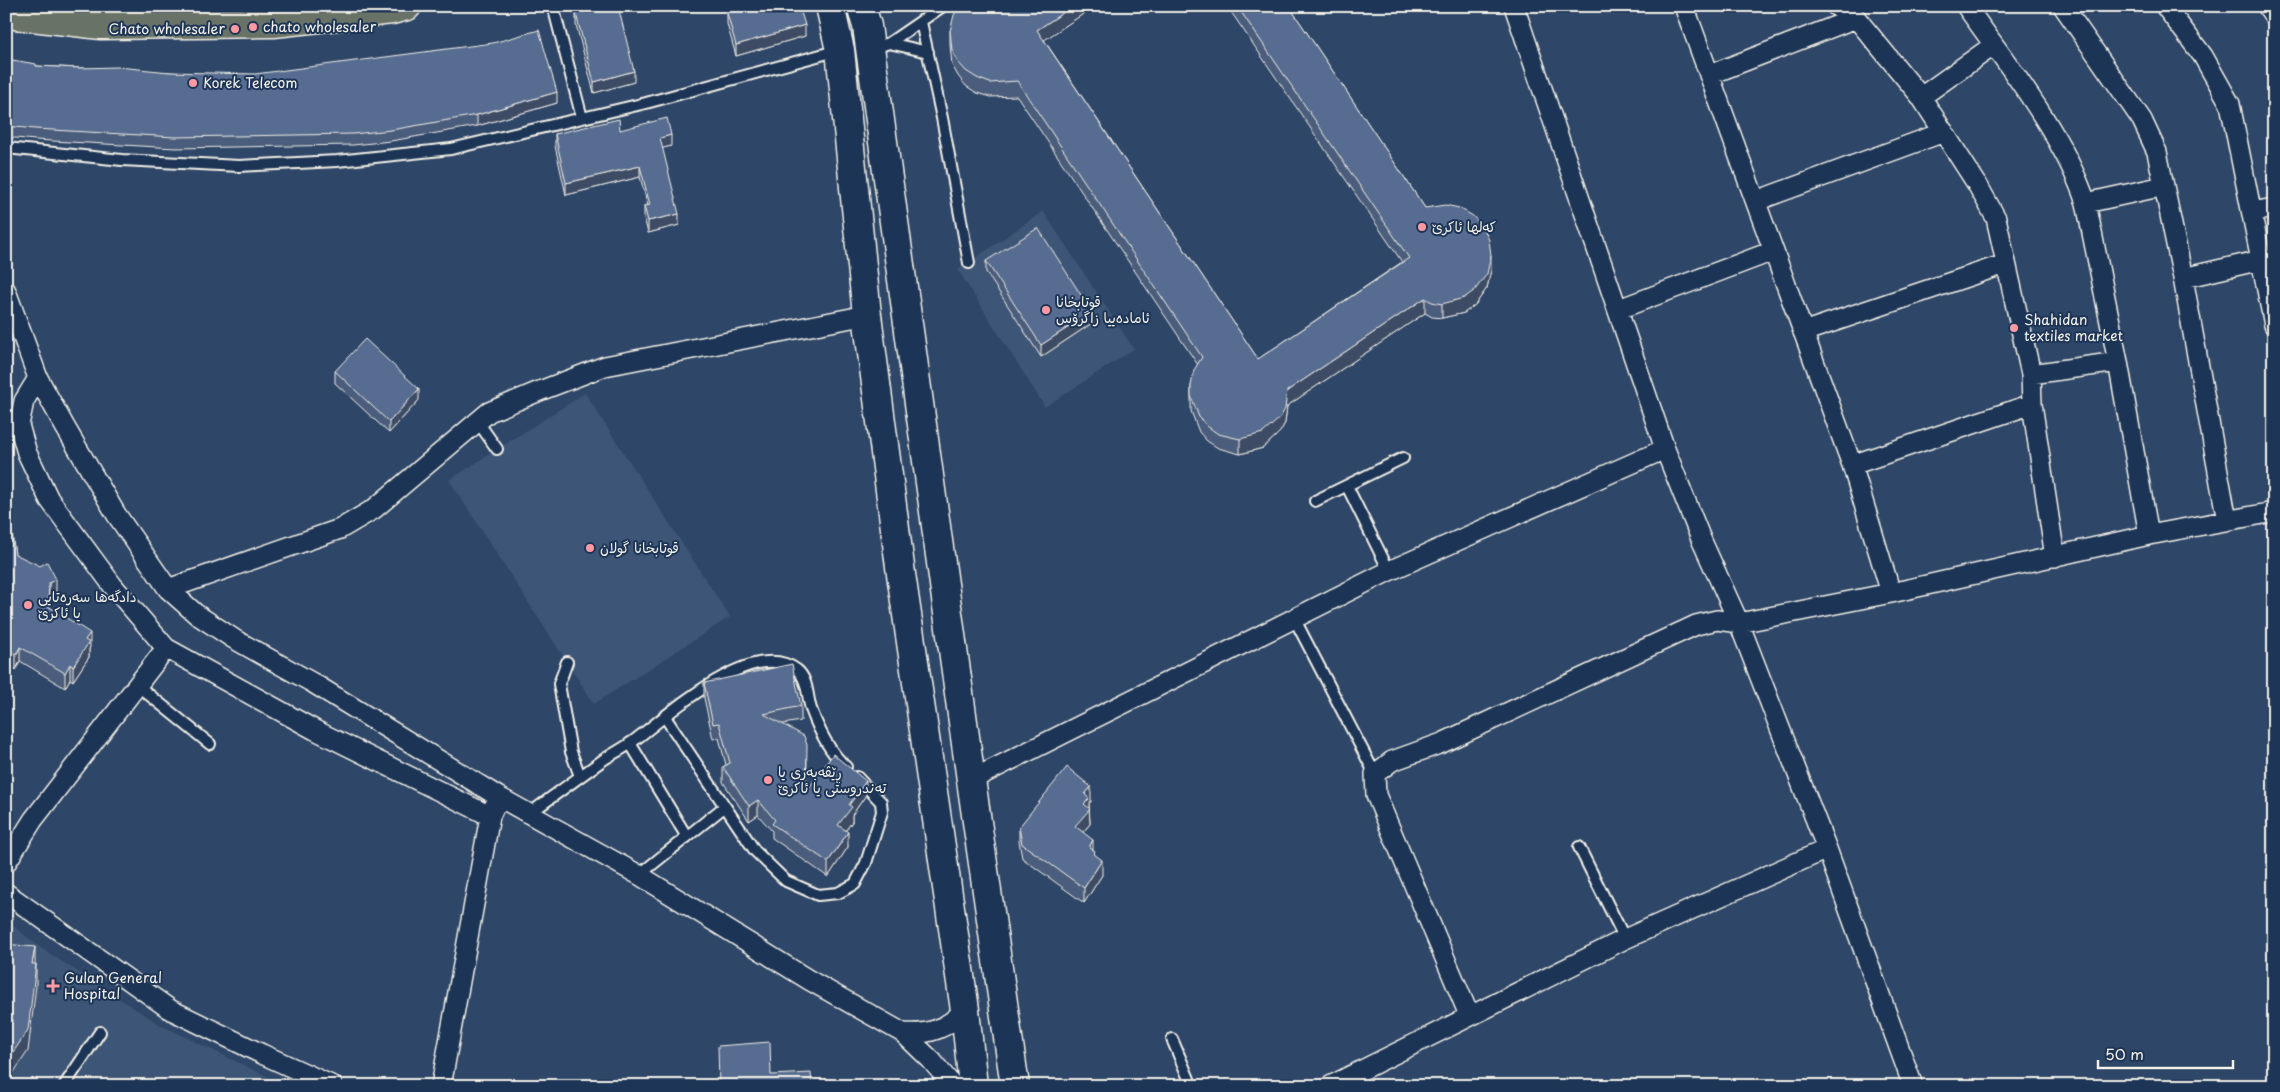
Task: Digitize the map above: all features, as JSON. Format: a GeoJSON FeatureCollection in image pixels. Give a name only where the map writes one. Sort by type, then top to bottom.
{"type":"FeatureCollection","features":[{"type":"Feature","properties":{"kind":"highway"},"geometry":{"type":"LineString","coordinates":[[6,14],[101,25],[274,23],[392,10],[407,6]]}},
{"type":"Feature","properties":{"kind":"street"},"geometry":{"type":"LineString","coordinates":[[830,6],[840,50],[867,315],[901,574],[965,1010],[973,1086]]}},
{"type":"Feature","properties":{"kind":"street"},"geometry":{"type":"LineString","coordinates":[[861,6],[867,26],[879,46],[942,569],[1015,1086]]}},
{"type":"Feature","properties":{"kind":"street"},"geometry":{"type":"LineString","coordinates":[[1514,6],[1619,309],[1665,449],[1701,539],[1739,623],[1827,849],[1913,1086]]}},
{"type":"Feature","properties":{"kind":"street"},"geometry":{"type":"LineString","coordinates":[[1684,6],[1852,465],[1891,593]]}},
{"type":"Feature","properties":{"kind":"street"},"geometry":{"type":"LineString","coordinates":[[1836,6],[1856,18],[1921,97],[1977,184],[1996,218],[2030,374],[2032,404],[2055,557]]}},
{"type":"Feature","properties":{"kind":"street"},"geometry":{"type":"LineString","coordinates":[[1966,6],[2041,114],[2080,184],[2086,203],[2118,362],[2149,535]]}},
{"type":"Feature","properties":{"kind":"street"},"geometry":{"type":"LineString","coordinates":[[2064,6],[2142,120],[2157,152],[2183,278],[2227,521]]}},
{"type":"Feature","properties":{"kind":"street"},"geometry":{"type":"LineString","coordinates":[[2165,6],[2202,56],[2230,104],[2274,325]]}},
{"type":"Feature","properties":{"kind":"street"},"geometry":{"type":"LineString","coordinates":[[2267,6],[2274,16]]}},
{"type":"Feature","properties":{"kind":"street"},"geometry":{"type":"LineString","coordinates":[[1709,75],[1856,18]]}},
{"type":"Feature","properties":{"kind":"street"},"geometry":{"type":"LineString","coordinates":[[1921,97],[1994,45]]}},
{"type":"Feature","properties":{"kind":"street"},"geometry":{"type":"LineString","coordinates":[[1756,201],[1944,132]]}},
{"type":"Feature","properties":{"kind":"street"},"geometry":{"type":"LineString","coordinates":[[2086,203],[2164,186]]}},
{"type":"Feature","properties":{"kind":"street"},"geometry":{"type":"LineString","coordinates":[[2252,212],[2274,208]]}},
{"type":"Feature","properties":{"kind":"street"},"geometry":{"type":"LineString","coordinates":[[1619,309],[1773,250]]}},
{"type":"Feature","properties":{"kind":"street"},"geometry":{"type":"LineString","coordinates":[[2183,278],[2261,260]]}},
{"type":"Feature","properties":{"kind":"street"},"geometry":{"type":"LineString","coordinates":[[1803,332],[2005,264]]}},
{"type":"Feature","properties":{"kind":"street"},"geometry":{"type":"LineString","coordinates":[[6,290],[38,378],[64,427],[116,514],[168,589],[196,614],[234,639],[313,683],[499,797],[639,875],[809,980],[903,1034],[953,1086]]}},
{"type":"Feature","properties":{"kind":"street"},"geometry":{"type":"LineString","coordinates":[[168,589],[340,529],[374,509],[489,412],[605,366],[867,315]]}},
{"type":"Feature","properties":{"kind":"street"},"geometry":{"type":"LineString","coordinates":[[2030,374],[2118,362]]}},
{"type":"Feature","properties":{"kind":"street"},"geometry":{"type":"LineString","coordinates":[[38,378],[24,401],[19,425],[27,453],[50,499],[113,586],[166,648],[315,730],[490,816]]}},
{"type":"Feature","properties":{"kind":"street"},"geometry":{"type":"LineString","coordinates":[[1852,465],[2032,404]]}},
{"type":"Feature","properties":{"kind":"street"},"geometry":{"type":"LineString","coordinates":[[971,780],[1389,571],[1665,449]]}},
{"type":"Feature","properties":{"kind":"street"},"geometry":{"type":"LineString","coordinates":[[1470,1015],[1376,795],[1375,774],[1392,761],[1442,743],[1696,625],[1717,620],[1739,623],[1891,593],[2149,535],[2274,512]]}},
{"type":"Feature","properties":{"kind":"street"},"geometry":{"type":"LineString","coordinates":[[901,574],[942,569]]}},
{"type":"Feature","properties":{"kind":"street"},"geometry":{"type":"LineString","coordinates":[[6,862],[33,820],[166,648]]}},
{"type":"Feature","properties":{"kind":"street"},"geometry":{"type":"LineString","coordinates":[[441,1086],[490,816],[499,797]]}},
{"type":"Feature","properties":{"kind":"street"},"geometry":{"type":"LineString","coordinates":[[1330,1086],[1625,939],[1827,849]]}},
{"type":"Feature","properties":{"kind":"street"},"geometry":{"type":"LineString","coordinates":[[6,893],[171,1010],[333,1086]]}},
{"type":"Feature","properties":{"kind":"street"},"geometry":{"type":"LineString","coordinates":[[903,1034],[920,1035],[937,1031],[952,1022],[965,1010]]}},
{"type":"Feature","properties":{"kind":"lane"},"geometry":{"type":"LineString","coordinates":[[553,6],[582,118]]}},
{"type":"Feature","properties":{"kind":"lane"},"geometry":{"type":"LineString","coordinates":[[879,46],[921,22],[943,6]]}},
{"type":"Feature","properties":{"kind":"lane"},"geometry":{"type":"LineString","coordinates":[[921,22],[942,118],[969,263]]}},
{"type":"Feature","properties":{"kind":"lane"},"geometry":{"type":"LineString","coordinates":[[879,46],[928,52]]}},
{"type":"Feature","properties":{"kind":"lane"},"geometry":{"type":"LineString","coordinates":[[6,148],[122,160],[238,166],[337,160],[451,149],[646,103],[840,50]]}},
{"type":"Feature","properties":{"kind":"lane"},"geometry":{"type":"LineString","coordinates":[[478,422],[497,449]]}},
{"type":"Feature","properties":{"kind":"lane"},"geometry":{"type":"LineString","coordinates":[[1315,501],[1403,458]]}},
{"type":"Feature","properties":{"kind":"lane"},"geometry":{"type":"LineString","coordinates":[[1347,486],[1389,571]]}},
{"type":"Feature","properties":{"kind":"lane"},"geometry":{"type":"LineString","coordinates":[[1294,618],[1375,774]]}},
{"type":"Feature","properties":{"kind":"lane"},"geometry":{"type":"LineString","coordinates":[[566,662],[559,684],[571,752],[580,776]]}},
{"type":"Feature","properties":{"kind":"lane"},"geometry":{"type":"LineString","coordinates":[[529,814],[580,776],[630,743],[664,717],[711,682],[737,670],[758,664],[774,662],[788,665],[798,672],[803,679],[819,730],[842,764],[877,796],[881,802],[882,812],[866,863],[855,884],[838,893],[818,895],[786,881],[755,851],[664,717]]}},
{"type":"Feature","properties":{"kind":"lane"},"geometry":{"type":"LineString","coordinates":[[137,685],[210,744]]}},
{"type":"Feature","properties":{"kind":"lane"},"geometry":{"type":"LineString","coordinates":[[630,743],[687,837]]}},
{"type":"Feature","properties":{"kind":"lane"},"geometry":{"type":"LineString","coordinates":[[639,875],[724,807]]}},
{"type":"Feature","properties":{"kind":"lane"},"geometry":{"type":"LineString","coordinates":[[1579,847],[1625,939]]}},
{"type":"Feature","properties":{"kind":"lane"},"geometry":{"type":"LineString","coordinates":[[64,1086],[100,1032]]}},
{"type":"Feature","properties":{"kind":"lane"},"geometry":{"type":"LineString","coordinates":[[1172,1040],[1189,1079],[1188,1086]]}},
{"type":"Feature","properties":{"kind":"shaded area","name":"قوتابخانا ئامادەییا زاگرۆس"},"geometry":{"type":"Polygon","coordinates":[[[1043,211],[1134,349],[1045,407],[958,270],[1043,211]]]}},
{"type":"Feature","properties":{"kind":"shaded area","name":"قوتابخانا گولان"},"geometry":{"type":"Polygon","coordinates":[[[585,393],[730,617],[594,704],[449,480],[585,393]]]}},
{"type":"Feature","properties":{"kind":"shaded area","name":"Gulan General Hospital"},"geometry":{"type":"Polygon","coordinates":[[[6,920],[41,948],[159,1024],[287,1086],[6,1086],[6,920]]]}},
{"type":"Feature","properties":{"kind":"building"},"geometry":{"type":"Polygon","coordinates":[[[607,6],[618,6],[634,71],[594,82],[576,14],[607,6]]]}},
{"type":"Feature","properties":{"kind":"building"},"geometry":{"type":"Polygon","coordinates":[[[731,6],[799,6],[805,25],[736,45],[727,13],[733,11],[731,6]]]}},
{"type":"Feature","properties":{"kind":"building","name":"کەلها ئاکرێ"},"geometry":{"type":"Polygon","coordinates":[[[959,6],[1073,6],[1037,30],[1258,359],[1409,258],[1237,6],[1289,6],[1425,208],[1445,205],[1459,208],[1473,216],[1483,227],[1489,240],[1491,255],[1487,274],[1475,290],[1464,298],[1442,304],[1425,298],[1287,391],[1285,409],[1280,418],[1263,433],[1240,439],[1218,434],[1199,417],[1191,396],[1194,370],[1202,357],[1017,81],[990,83],[966,71],[958,62],[952,50],[950,31],[954,15],[959,6]]]}},
{"type":"Feature","properties":{"kind":"building"},"geometry":{"type":"Polygon","coordinates":[[[539,30],[557,92],[477,115],[391,130],[353,134],[175,137],[6,126],[6,59],[36,64],[36,66],[118,67],[170,72],[255,74],[493,43],[539,30]]]}},
{"type":"Feature","properties":{"kind":"building"},"geometry":{"type":"Polygon","coordinates":[[[667,118],[671,135],[660,138],[679,214],[648,221],[644,206],[650,205],[640,166],[566,183],[555,134],[619,119],[620,130],[667,118]]]}},
{"type":"Feature","properties":{"kind":"building"},"geometry":{"type":"Polygon","coordinates":[[[1038,228],[1092,312],[1041,345],[986,261],[1038,228]]]}},
{"type":"Feature","properties":{"kind":"building"},"geometry":{"type":"Polygon","coordinates":[[[365,339],[419,389],[389,422],[335,371],[365,339]]]}},
{"type":"Feature","properties":{"kind":"building","name":"دادگەها سەرەتایی یا ئاکرێ"},"geometry":{"type":"Polygon","coordinates":[[[6,506],[8,506],[15,554],[40,566],[47,562],[56,579],[49,583],[48,606],[90,633],[85,640],[89,642],[73,667],[70,664],[65,673],[20,647],[16,655],[6,648],[6,506]]]}},
{"type":"Feature","properties":{"kind":"building","name":"ڕێڤەبەری یا تەندروستی یا ئاکرێ"},"geometry":{"type":"Polygon","coordinates":[[[792,664],[801,706],[764,714],[804,736],[807,745],[806,792],[833,754],[866,781],[849,805],[852,807],[838,825],[848,832],[828,862],[772,824],[775,820],[758,800],[749,806],[723,767],[730,763],[719,723],[713,724],[704,683],[792,664]]]}},
{"type":"Feature","properties":{"kind":"building"},"geometry":{"type":"Polygon","coordinates":[[[1067,767],[1091,787],[1085,794],[1089,799],[1084,804],[1090,809],[1075,826],[1093,840],[1089,847],[1102,860],[1084,888],[1022,844],[1019,827],[1067,767]]]}},
{"type":"Feature","properties":{"kind":"building"},"geometry":{"type":"Polygon","coordinates":[[[6,944],[35,947],[32,964],[36,964],[28,1030],[6,1063],[6,944]]]}},
{"type":"Feature","properties":{"kind":"building"},"geometry":{"type":"Polygon","coordinates":[[[770,1042],[771,1075],[811,1073],[812,1086],[719,1086],[718,1046],[770,1042]]]}},
{"type":"Feature","properties":{"kind":"place","name":"chato wholesaler"},"geometry":{"type":"Point","coordinates":[253,27]}},
{"type":"Feature","properties":{"kind":"place","name":"Chato wholesaler"},"geometry":{"type":"Point","coordinates":[235,29]}},
{"type":"Feature","properties":{"kind":"place","name":"Korek Telecom"},"geometry":{"type":"Point","coordinates":[193,83]}},
{"type":"Feature","properties":{"kind":"place","name":"کەلها ئاکرێ"},"geometry":{"type":"Point","coordinates":[1422,227]}},
{"type":"Feature","properties":{"kind":"place","name":"قوتابخانا ئامادەییا زاگرۆس"},"geometry":{"type":"Point","coordinates":[1046,310]}},
{"type":"Feature","properties":{"kind":"place","name":"Shahidan textiles market"},"geometry":{"type":"Point","coordinates":[2014,328]}},
{"type":"Feature","properties":{"kind":"place","name":"قوتابخانا گولان"},"geometry":{"type":"Point","coordinates":[590,548]}},
{"type":"Feature","properties":{"kind":"place","name":"دادگەها سەرەتایی یا ئاکرێ"},"geometry":{"type":"Point","coordinates":[28,605]}},
{"type":"Feature","properties":{"kind":"place","name":"ڕێڤەبەری یا تەندروستی یا ئاکرێ"},"geometry":{"type":"Point","coordinates":[768,780]}},
{"type":"Feature","properties":{"kind":"place","name":"Gulan General Hospital"},"geometry":{"type":"Point","coordinates":[53,986]}}]}
